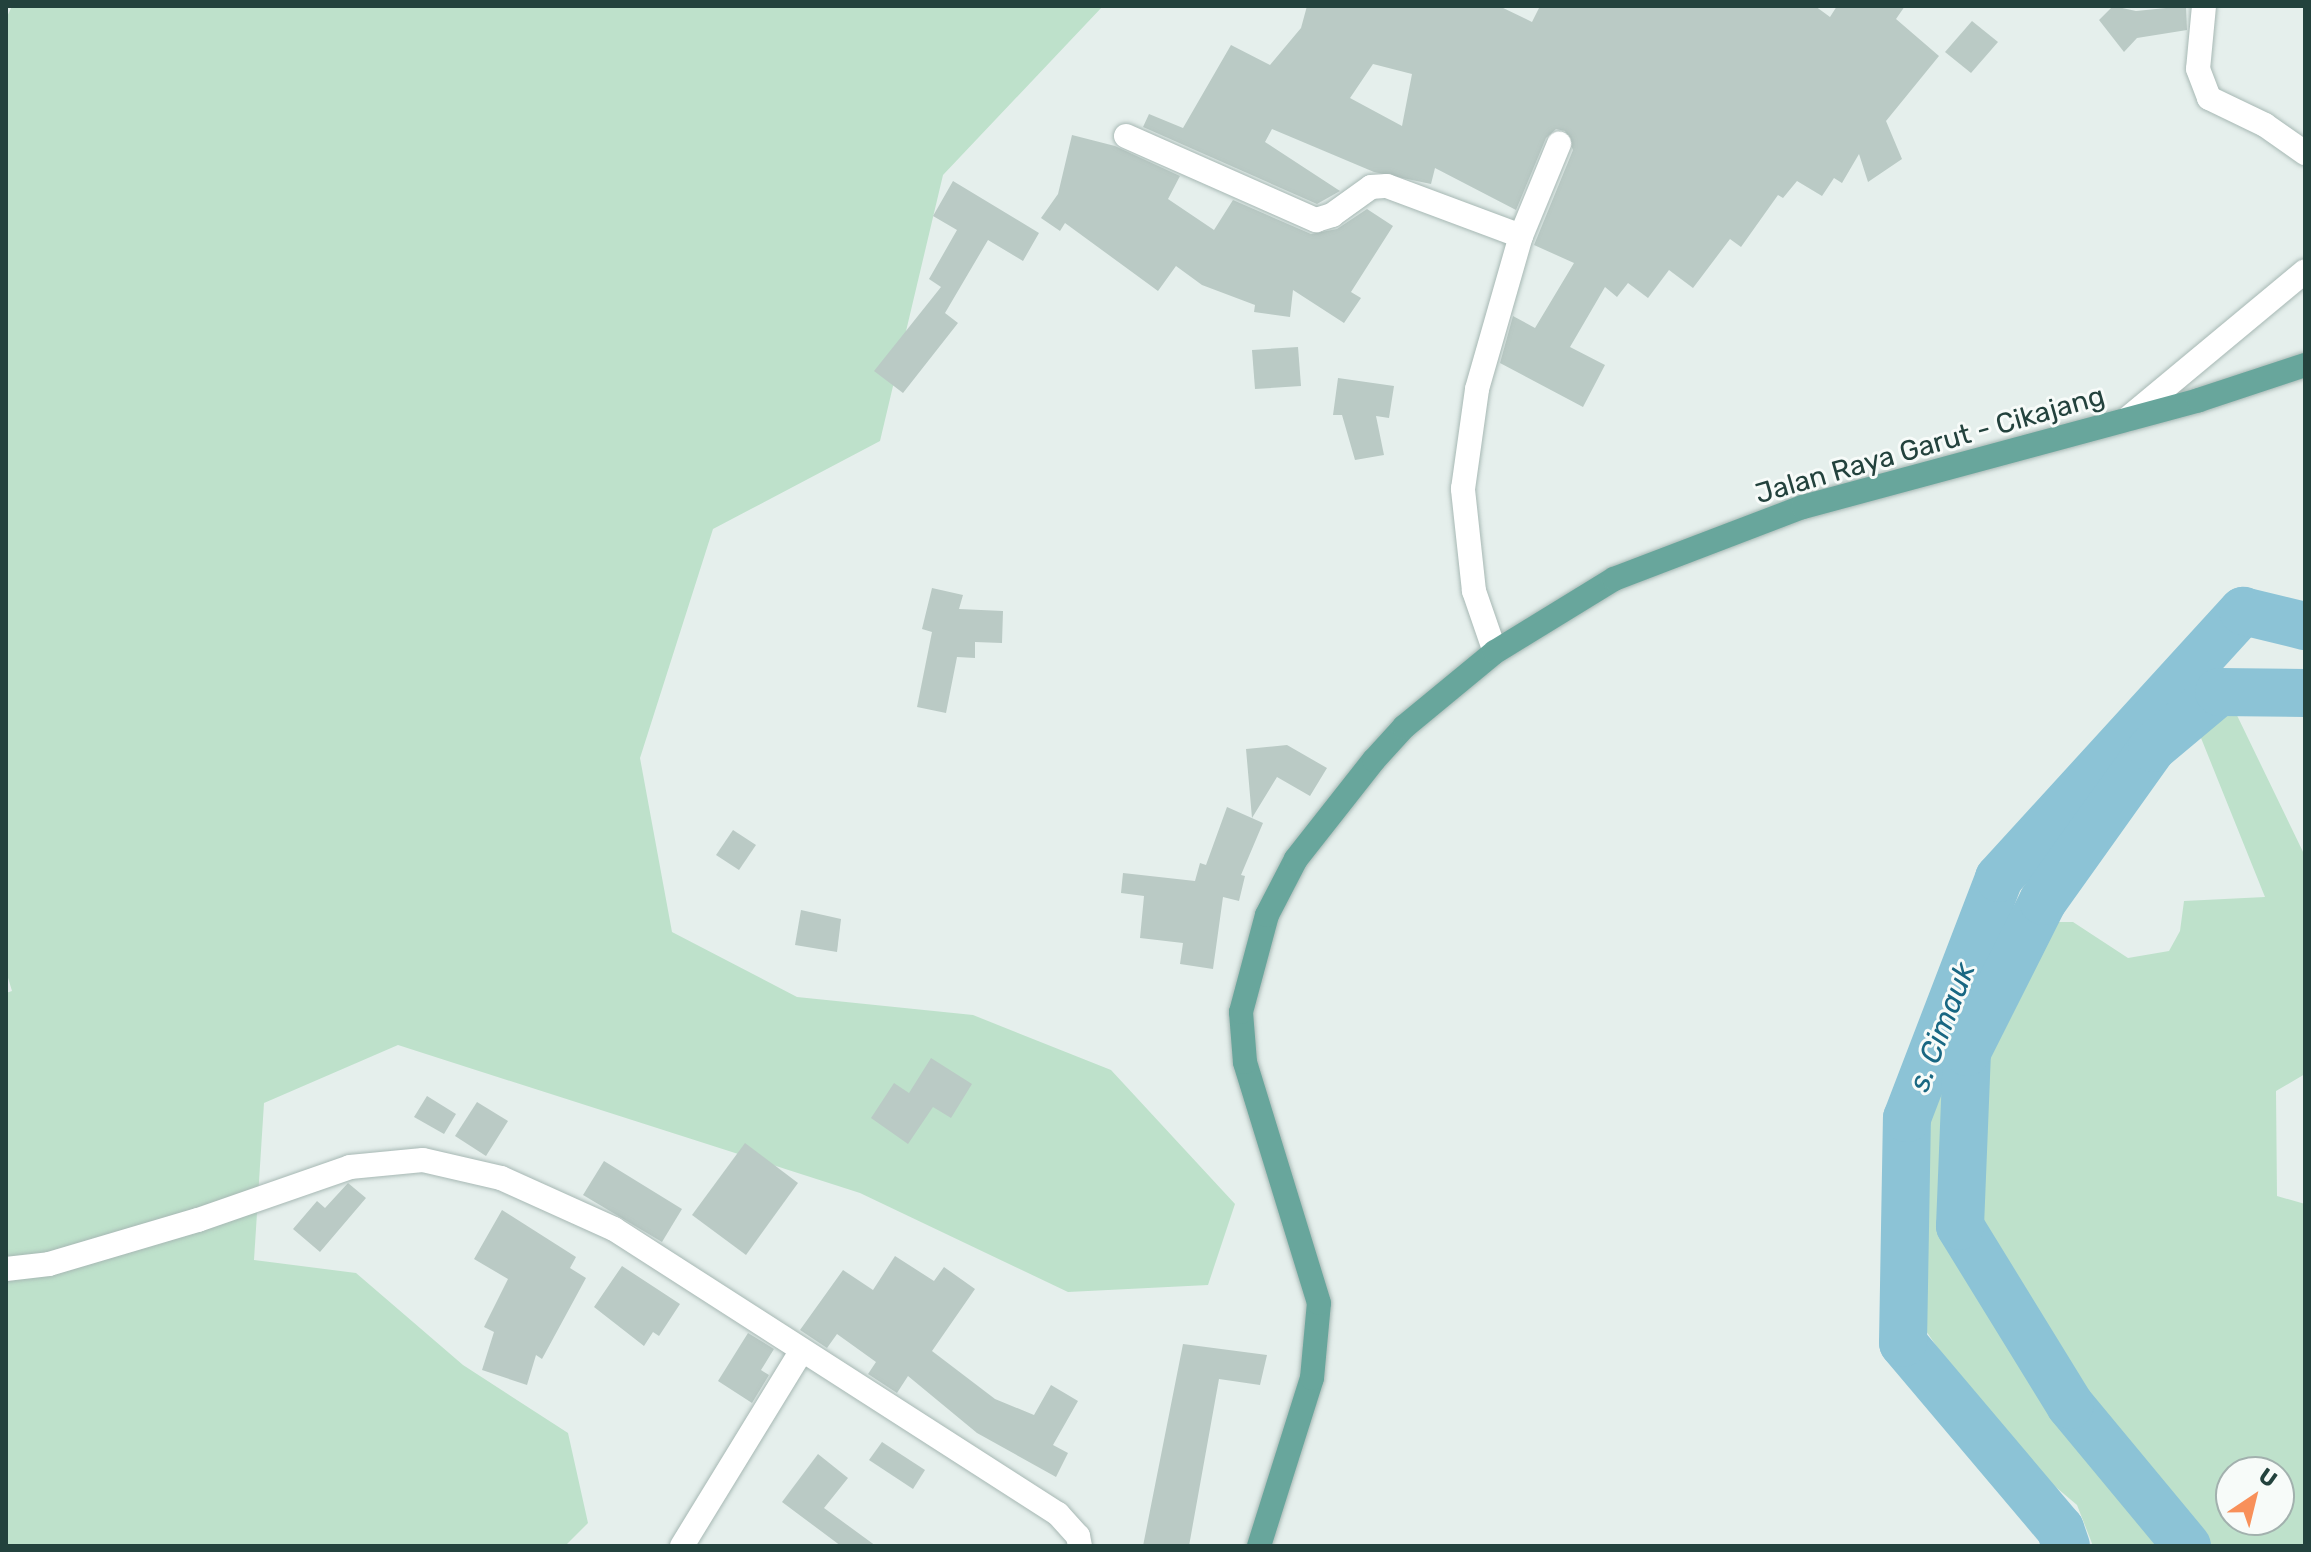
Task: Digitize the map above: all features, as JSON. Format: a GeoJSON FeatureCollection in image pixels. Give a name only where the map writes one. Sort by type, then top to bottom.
{"type":"FeatureCollection","features":[{"type":"Feature","properties":{"kind":"main road","name":"Jalan Raya Garut - Cikajang"},"geometry":{"type":"LineString","coordinates":[[1259,1546],[1312,1378],[1319,1303],[1245,1062],[1241,1012],[1250,964],[1267,915],[1296,859],[1330,813],[1404,727],[1495,652],[1614,579],[1803,507],[2127,419],[2305,365]]}},
{"type":"Feature","properties":{"kind":"street"},"geometry":{"type":"LineString","coordinates":[[2204,6],[2198,69],[2209,98],[2265,125],[2305,153]]}},
{"type":"Feature","properties":{"kind":"street"},"geometry":{"type":"LineString","coordinates":[[1126,136],[1316,220],[1332,215],[1371,187],[1387,186],[1521,236]]}},
{"type":"Feature","properties":{"kind":"street"},"geometry":{"type":"LineString","coordinates":[[1495,652],[1474,591],[1463,489],[1477,389],[1521,236],[1559,144]]}},
{"type":"Feature","properties":{"kind":"street"},"geometry":{"type":"LineString","coordinates":[[2127,419],[2305,271]]}},
{"type":"Feature","properties":{"kind":"street"},"geometry":{"type":"LineString","coordinates":[[6,1269],[49,1264],[198,1220],[350,1167],[423,1160],[501,1178],[614,1229],[801,1352],[1058,1514],[1078,1536],[1080,1546]]}},
{"type":"Feature","properties":{"kind":"street"},"geometry":{"type":"LineString","coordinates":[[682,1546],[801,1352]]}},
{"type":"Feature","properties":{"kind":"green space"},"geometry":{"type":"Polygon","coordinates":[[[12,6],[1103,6],[943,175],[880,441],[713,529],[640,758],[672,932],[797,997],[973,1015],[1111,1070],[1235,1204],[1208,1285],[1068,1292],[860,1193],[398,1045],[264,1103],[254,1260],[356,1273],[463,1365],[568,1433],[588,1523],[565,1546],[6,1546],[6,993],[12,991],[6,971],[6,19],[12,6]]]}},
{"type":"Feature","properties":{"kind":"green space"},"geometry":{"type":"Polygon","coordinates":[[[2232,705],[2305,856],[2305,1074],[2276,1091],[2277,1196],[2305,1204],[2305,1546],[2093,1546],[2077,1505],[2001,1441],[1920,1322],[1924,1132],[1967,1017],[2011,922],[2073,922],[2128,958],[2169,951],[2180,931],[2184,901],[2265,897],[2199,733],[2232,705]]]}},
{"type":"Feature","properties":{"kind":"building"},"geometry":{"type":"Polygon","coordinates":[[[1307,6],[1499,6],[1532,22],[1540,6],[1815,6],[1830,17],[1837,6],[1905,6],[1896,19],[1939,56],[1886,121],[1902,159],[1868,182],[1859,154],[1842,183],[1834,178],[1822,196],[1797,181],[1783,198],[1778,195],[1741,247],[1730,239],[1693,288],[1669,270],[1648,298],[1628,283],[1617,297],[1605,287],[1570,347],[1605,365],[1583,407],[1500,363],[1513,316],[1535,328],[1574,263],[1534,245],[1573,150],[1565,131],[1556,129],[1546,138],[1516,210],[1435,168],[1431,184],[1374,172],[1272,129],[1265,142],[1340,191],[1317,204],[1143,127],[1149,114],[1183,128],[1231,45],[1270,65],[1301,28],[1307,6]],[[1373,64],[1350,98],[1402,126],[1412,74],[1373,64]]]}},
{"type":"Feature","properties":{"kind":"building"},"geometry":{"type":"Polygon","coordinates":[[[2113,6],[2136,11],[2186,6],[2187,30],[2137,38],[2124,52],[2099,20],[2113,6]]]}},
{"type":"Feature","properties":{"kind":"building"},"geometry":{"type":"Polygon","coordinates":[[[1972,21],[1998,42],[1971,73],[1945,52],[1972,21]]]}},
{"type":"Feature","properties":{"kind":"building"},"geometry":{"type":"Polygon","coordinates":[[[1072,135],[1115,146],[1180,176],[1168,199],[1214,230],[1233,200],[1311,234],[1337,229],[1367,209],[1393,226],[1351,292],[1361,298],[1344,323],[1293,290],[1290,317],[1254,312],[1255,305],[1202,285],[1176,266],[1158,291],[1065,223],[1060,231],[1041,218],[1058,194],[1072,135]]]}},
{"type":"Feature","properties":{"kind":"building"},"geometry":{"type":"Polygon","coordinates":[[[953,181],[1039,233],[1023,261],[988,240],[945,313],[958,323],[903,393],[874,371],[941,287],[929,279],[957,230],[933,216],[953,181]]]}},
{"type":"Feature","properties":{"kind":"building"},"geometry":{"type":"Polygon","coordinates":[[[1298,347],[1301,386],[1255,389],[1252,350],[1298,347]]]}},
{"type":"Feature","properties":{"kind":"building"},"geometry":{"type":"Polygon","coordinates":[[[1338,378],[1394,386],[1389,418],[1376,416],[1384,455],[1355,460],[1342,415],[1333,415],[1338,378]]]}},
{"type":"Feature","properties":{"kind":"building"},"geometry":{"type":"Polygon","coordinates":[[[932,588],[963,595],[959,609],[1003,611],[1002,643],[975,642],[975,658],[957,657],[946,713],[917,707],[932,632],[922,629],[932,588]]]}},
{"type":"Feature","properties":{"kind":"building"},"geometry":{"type":"Polygon","coordinates":[[[1287,745],[1327,768],[1310,796],[1277,777],[1252,818],[1246,749],[1287,745]]]}},
{"type":"Feature","properties":{"kind":"building"},"geometry":{"type":"Polygon","coordinates":[[[1227,807],[1263,823],[1241,875],[1245,876],[1239,901],[1223,897],[1213,969],[1180,964],[1183,943],[1140,938],[1144,896],[1121,893],[1123,873],[1195,881],[1200,863],[1206,865],[1227,807]]]}},
{"type":"Feature","properties":{"kind":"building"},"geometry":{"type":"Polygon","coordinates":[[[733,830],[756,845],[739,870],[716,855],[733,830]]]}},
{"type":"Feature","properties":{"kind":"building"},"geometry":{"type":"Polygon","coordinates":[[[801,910],[841,919],[837,952],[795,945],[801,910]]]}},
{"type":"Feature","properties":{"kind":"building"},"geometry":{"type":"Polygon","coordinates":[[[931,1058],[972,1084],[951,1118],[933,1107],[908,1144],[871,1118],[894,1083],[909,1093],[931,1058]]]}},
{"type":"Feature","properties":{"kind":"building"},"geometry":{"type":"Polygon","coordinates":[[[427,1096],[456,1114],[444,1134],[414,1117],[427,1096]]]}},
{"type":"Feature","properties":{"kind":"building"},"geometry":{"type":"Polygon","coordinates":[[[477,1102],[508,1121],[486,1156],[455,1136],[477,1102]]]}},
{"type":"Feature","properties":{"kind":"building"},"geometry":{"type":"Polygon","coordinates":[[[745,1143],[798,1183],[746,1255],[692,1215],[745,1143]]]}},
{"type":"Feature","properties":{"kind":"building"},"geometry":{"type":"Polygon","coordinates":[[[604,1161],[682,1209],[662,1242],[583,1195],[604,1161]]]}},
{"type":"Feature","properties":{"kind":"building"},"geometry":{"type":"Polygon","coordinates":[[[348,1183],[366,1198],[320,1252],[293,1229],[317,1201],[325,1208],[348,1183]]]}},
{"type":"Feature","properties":{"kind":"building"},"geometry":{"type":"Polygon","coordinates":[[[502,1210],[576,1257],[570,1268],[586,1278],[542,1359],[536,1355],[527,1385],[482,1370],[494,1332],[484,1327],[508,1279],[474,1259],[502,1210]]]}},
{"type":"Feature","properties":{"kind":"building"},"geometry":{"type":"Polygon","coordinates":[[[895,1256],[934,1281],[944,1267],[975,1289],[932,1351],[995,1399],[1034,1415],[1051,1385],[1078,1401],[1053,1445],[1068,1453],[1056,1477],[977,1433],[908,1376],[897,1393],[868,1374],[876,1362],[837,1334],[827,1348],[800,1330],[843,1270],[873,1290],[895,1256]]]}},
{"type":"Feature","properties":{"kind":"building"},"geometry":{"type":"Polygon","coordinates":[[[622,1266],[680,1304],[659,1336],[653,1332],[644,1346],[594,1307],[622,1266]]]}},
{"type":"Feature","properties":{"kind":"building"},"geometry":{"type":"Polygon","coordinates":[[[748,1333],[774,1349],[761,1370],[769,1375],[752,1403],[718,1381],[748,1333]]]}},
{"type":"Feature","properties":{"kind":"building"},"geometry":{"type":"Polygon","coordinates":[[[1183,1344],[1267,1355],[1260,1385],[1219,1379],[1189,1546],[1143,1546],[1183,1344]]]}},
{"type":"Feature","properties":{"kind":"building"},"geometry":{"type":"Polygon","coordinates":[[[882,1442],[925,1470],[913,1489],[869,1460],[882,1442]]]}},
{"type":"Feature","properties":{"kind":"building"},"geometry":{"type":"Polygon","coordinates":[[[818,1454],[848,1478],[824,1508],[876,1546],[841,1546],[782,1502],[818,1454]]]}},
{"type":"Feature","properties":{"kind":"waterway","name":"s. Cimauk"},"geometry":{"type":"LineString","coordinates":[[2066,1546],[2060,1529],[1903,1343],[1907,1118],[1999,878],[2243,611],[2305,626]]}},
{"type":"Feature","properties":{"kind":"waterway"},"geometry":{"type":"LineString","coordinates":[[2187,1546],[2070,1405],[1960,1226],[1967,1052],[2043,901],[2152,748],[2219,692],[2305,693]]}}]}
